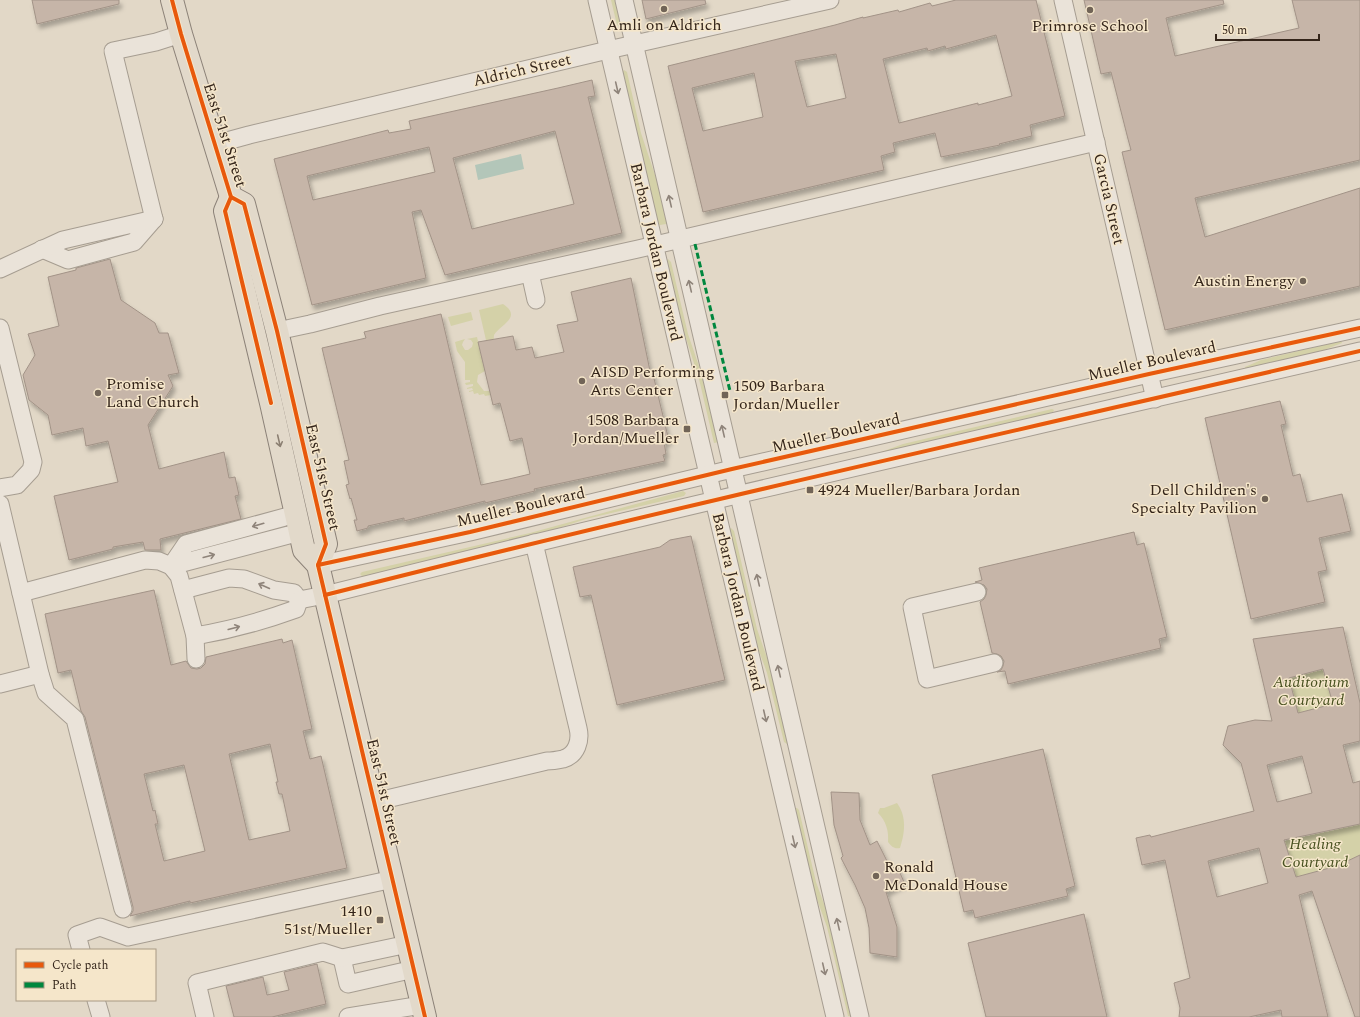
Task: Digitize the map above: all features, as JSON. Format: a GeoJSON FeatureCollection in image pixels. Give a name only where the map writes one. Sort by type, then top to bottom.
{"type":"FeatureCollection","features":[{"type":"Feature","properties":{"kind":"main road","name":"East 51st Street"},"geometry":{"type":"LineString","coordinates":[[172,0],[180,34],[216,144],[231,197],[225,211],[271,403],[304,550],[318,565],[326,595],[424,1011]]}},
{"type":"Feature","properties":{"kind":"main road","name":"East 51st Street"},"geometry":{"type":"LineString","coordinates":[[231,197],[244,204],[277,331],[326,544],[318,565]]}},
{"type":"Feature","properties":{"kind":"street","name":"Barbara Jordan Boulevard"},"geometry":{"type":"LineString","coordinates":[[596,0],[835,1017]]}},
{"type":"Feature","properties":{"kind":"street","name":"Barbara Jordan Boulevard"},"geometry":{"type":"LineString","coordinates":[[624,0],[860,1017]]}},
{"type":"Feature","properties":{"kind":"street","name":"Aldrich Street"},"geometry":{"type":"LineString","coordinates":[[216,144],[608,50],[830,0]]}},
{"type":"Feature","properties":{"kind":"street","name":"Garcia Street"},"geometry":{"type":"LineString","coordinates":[[1063,0],[1155,399]]}},
{"type":"Feature","properties":{"kind":"street"},"geometry":{"type":"LineString","coordinates":[[0,269],[63,240],[154,218],[113,51],[156,42],[180,34]]}},
{"type":"Feature","properties":{"kind":"street"},"geometry":{"type":"LineString","coordinates":[[277,331],[387,304],[654,245],[1096,142]]}},
{"type":"Feature","properties":{"kind":"street"},"geometry":{"type":"LineString","coordinates":[[530,273],[536,300]]}},
{"type":"Feature","properties":{"kind":"street"},"geometry":{"type":"LineString","coordinates":[[0,328],[33,462],[31,470],[17,485],[0,488]]}},
{"type":"Feature","properties":{"kind":"street","name":"Mueller Boulevard"},"geometry":{"type":"LineString","coordinates":[[318,565],[470,532],[732,468],[1360,328]]}},
{"type":"Feature","properties":{"kind":"street"},"geometry":{"type":"LineString","coordinates":[[299,600],[326,595],[534,543],[738,495],[1360,351]]}},
{"type":"Feature","properties":{"kind":"street"},"geometry":{"type":"LineString","coordinates":[[0,504],[40,674],[46,693],[75,719],[123,909]]}},
{"type":"Feature","properties":{"kind":"street"},"geometry":{"type":"LineString","coordinates":[[171,566],[186,544],[298,523]]}},
{"type":"Feature","properties":{"kind":"street"},"geometry":{"type":"LineString","coordinates":[[374,802],[540,763],[564,759],[570,756],[578,745],[580,735],[534,543]]}},
{"type":"Feature","properties":{"kind":"street"},"geometry":{"type":"LineString","coordinates":[[21,593],[145,560],[159,561],[171,566],[179,576],[196,636],[196,659]]}},
{"type":"Feature","properties":{"kind":"street"},"geometry":{"type":"LineString","coordinates":[[183,590],[229,578],[244,579],[274,590],[294,593],[299,600]]}},
{"type":"Feature","properties":{"kind":"street"},"geometry":{"type":"LineString","coordinates":[[977,592],[912,607],[927,679],[994,663]]}},
{"type":"Feature","properties":{"kind":"street"},"geometry":{"type":"LineString","coordinates":[[196,636],[265,620],[296,609],[299,600]]}},
{"type":"Feature","properties":{"kind":"street"},"geometry":{"type":"LineString","coordinates":[[0,684],[40,674]]}},
{"type":"Feature","properties":{"kind":"street"},"geometry":{"type":"LineString","coordinates":[[81,949],[77,935],[100,927],[128,937],[393,879]]}},
{"type":"Feature","properties":{"kind":"street"},"geometry":{"type":"LineString","coordinates":[[205,1017],[197,983],[323,952],[342,958],[408,944]]}},
{"type":"Feature","properties":{"kind":"street"},"geometry":{"type":"LineString","coordinates":[[376,952],[381,976]]}},
{"type":"Feature","properties":{"kind":"street"},"geometry":{"type":"LineString","coordinates":[[342,958],[348,984],[414,969]]}},
{"type":"Feature","properties":{"kind":"street"},"geometry":{"type":"LineString","coordinates":[[96,1001],[101,1017]]}},
{"type":"Feature","properties":{"kind":"street"},"geometry":{"type":"LineString","coordinates":[[348,1017],[424,1011]]}},
{"type":"Feature","properties":{"kind":"green space"},"geometry":{"type":"Polygon","coordinates":[[[611,0],[616,0],[620,26],[617,25],[611,0]]]}},
{"type":"Feature","properties":{"kind":"green space"},"geometry":{"type":"Polygon","coordinates":[[[624,70],[627,72],[641,133],[660,190],[667,222],[666,224],[658,224],[622,73],[624,70]]]}},
{"type":"Feature","properties":{"kind":"green space"},"geometry":{"type":"Polygon","coordinates":[[[668,259],[671,262],[688,334],[703,378],[719,442],[714,443],[699,379],[678,313],[666,261],[668,259]]]}},
{"type":"Feature","properties":{"kind":"green space"},"geometry":{"type":"Polygon","coordinates":[[[503,304],[509,309],[511,317],[494,335],[492,366],[479,310],[503,304]]]}},
{"type":"Feature","properties":{"kind":"green space"},"geometry":{"type":"Polygon","coordinates":[[[471,312],[473,320],[451,326],[448,317],[471,312]]]}},
{"type":"Feature","properties":{"kind":"green space"},"geometry":{"type":"Polygon","coordinates":[[[477,337],[485,371],[478,375],[477,382],[484,391],[490,391],[491,395],[485,396],[484,394],[474,394],[473,391],[469,392],[473,390],[472,388],[467,388],[473,386],[473,384],[466,385],[465,383],[470,382],[470,380],[465,380],[465,362],[457,351],[455,342],[465,339],[462,345],[465,350],[468,350],[472,347],[473,343],[471,340],[467,339],[477,337]]]}},
{"type":"Feature","properties":{"kind":"green space"},"geometry":{"type":"Polygon","coordinates":[[[1341,341],[1342,343],[1316,353],[1245,371],[1245,367],[1261,360],[1341,341]]]}},
{"type":"Feature","properties":{"kind":"green space"},"geometry":{"type":"Polygon","coordinates":[[[1052,409],[1054,410],[1053,412],[1024,422],[873,455],[903,444],[1052,409]]]}},
{"type":"Feature","properties":{"kind":"green space"},"geometry":{"type":"Polygon","coordinates":[[[683,491],[686,493],[684,496],[586,519],[532,537],[363,577],[360,574],[362,572],[530,533],[683,491]]]}},
{"type":"Feature","properties":{"kind":"green space"},"geometry":{"type":"Polygon","coordinates":[[[731,528],[734,531],[757,629],[772,672],[787,744],[784,742],[767,673],[753,634],[729,529],[731,528]]]}},
{"type":"Feature","properties":{"kind":"green space","name":"Auditorium Courtyard"},"geometry":{"type":"Polygon","coordinates":[[[1323,669],[1333,704],[1298,713],[1289,678],[1323,669]]]}},
{"type":"Feature","properties":{"kind":"green space"},"geometry":{"type":"Polygon","coordinates":[[[897,803],[904,819],[904,831],[900,848],[893,847],[888,842],[886,826],[878,813],[880,808],[897,803]]]}},
{"type":"Feature","properties":{"kind":"green space"},"geometry":{"type":"Polygon","coordinates":[[[795,808],[799,810],[816,882],[827,912],[852,1017],[848,1016],[827,927],[811,883],[795,808]]]}},
{"type":"Feature","properties":{"kind":"green space","name":"Healing Courtyard"},"geometry":{"type":"Polygon","coordinates":[[[1360,824],[1360,855],[1337,866],[1296,877],[1284,841],[1360,824]]]}},
{"type":"Feature","properties":{"kind":"shaded area"},"geometry":{"type":"Polygon","coordinates":[[[521,154],[524,169],[478,180],[475,165],[521,154]]]}},
{"type":"Feature","properties":{"kind":"building"},"geometry":{"type":"Polygon","coordinates":[[[32,0],[119,0],[119,4],[37,24],[32,0]]]}},
{"type":"Feature","properties":{"kind":"building","name":"Amli on Aldrich"},"geometry":{"type":"Polygon","coordinates":[[[642,0],[705,0],[706,4],[646,19],[642,0]]]}},
{"type":"Feature","properties":{"kind":"building"},"geometry":{"type":"Polygon","coordinates":[[[956,0],[1036,0],[1065,116],[1030,125],[1032,136],[999,144],[1000,145],[941,157],[935,133],[893,143],[895,152],[881,156],[884,170],[703,212],[668,66],[863,17],[898,10],[899,12],[930,3],[932,6],[956,0]],[[996,35],[946,49],[945,46],[928,51],[927,48],[883,59],[899,123],[1012,96],[996,35]],[[836,54],[795,61],[807,107],[846,98],[836,54]],[[754,73],[692,88],[703,131],[763,117],[754,73]]]}},
{"type":"Feature","properties":{"kind":"building"},"geometry":{"type":"Polygon","coordinates":[[[1084,0],[1223,0],[1224,4],[1166,18],[1175,56],[1299,28],[1292,0],[1360,0],[1360,160],[1195,198],[1205,237],[1360,188],[1360,286],[1165,330],[1122,152],[1131,150],[1111,72],[1101,74],[1084,0]]]}},
{"type":"Feature","properties":{"kind":"building"},"geometry":{"type":"Polygon","coordinates":[[[592,80],[595,96],[588,97],[622,233],[445,275],[421,210],[412,212],[426,278],[312,305],[274,159],[388,130],[389,133],[411,129],[409,121],[592,80]],[[555,131],[453,158],[472,229],[574,204],[555,131]],[[429,147],[307,176],[313,200],[435,172],[429,147]]]}},
{"type":"Feature","properties":{"kind":"building","name":"Promise Land Church"},"geometry":{"type":"Polygon","coordinates":[[[110,259],[121,300],[155,323],[159,333],[168,333],[179,373],[168,375],[173,386],[148,425],[159,469],[224,452],[229,478],[235,477],[239,495],[235,496],[241,519],[160,539],[161,550],[145,550],[143,542],[113,547],[113,549],[69,560],[54,496],[118,482],[108,441],[86,446],[83,428],[52,435],[48,415],[29,400],[23,375],[35,355],[28,334],[59,326],[48,277],[110,259]]]}},
{"type":"Feature","properties":{"kind":"building"},"geometry":{"type":"Polygon","coordinates":[[[631,278],[650,371],[652,370],[669,441],[664,442],[666,454],[663,455],[665,461],[534,489],[535,491],[485,503],[485,501],[404,521],[404,518],[368,526],[368,528],[357,531],[354,520],[357,520],[346,485],[349,484],[344,461],[349,460],[322,348],[366,338],[364,332],[441,314],[481,485],[509,479],[530,474],[522,438],[510,441],[500,403],[493,405],[478,342],[513,336],[516,350],[532,347],[535,358],[564,352],[557,325],[578,321],[571,292],[631,278]]]}},
{"type":"Feature","properties":{"kind":"building","name":"Dell Children's Specialty Pavilion"},"geometry":{"type":"Polygon","coordinates":[[[1280,401],[1286,424],[1281,425],[1293,476],[1300,474],[1307,502],[1342,494],[1351,531],[1319,538],[1327,570],[1318,572],[1325,602],[1251,619],[1205,418],[1280,401]]]}},
{"type":"Feature","properties":{"kind":"building"},"geometry":{"type":"Polygon","coordinates":[[[1134,532],[1137,545],[1144,543],[1167,637],[1159,639],[1161,648],[1008,684],[1005,671],[997,672],[1001,670],[1004,661],[1001,656],[992,653],[980,602],[984,599],[987,589],[984,585],[975,582],[982,580],[979,568],[1134,532]]]}},
{"type":"Feature","properties":{"kind":"building"},"geometry":{"type":"Polygon","coordinates":[[[691,536],[725,680],[617,705],[591,595],[580,597],[573,567],[660,547],[670,540],[691,536]]]}},
{"type":"Feature","properties":{"kind":"building"},"geometry":{"type":"Polygon","coordinates":[[[154,590],[171,665],[186,661],[191,668],[197,669],[201,668],[205,664],[206,657],[282,639],[283,643],[292,640],[312,729],[303,731],[310,759],[321,756],[347,868],[190,903],[190,901],[130,916],[133,911],[133,907],[85,717],[81,711],[71,670],[58,673],[45,614],[154,590]],[[270,744],[229,754],[249,840],[290,831],[282,794],[279,794],[276,782],[278,782],[270,744]],[[184,765],[144,774],[153,811],[155,810],[158,824],[155,824],[164,861],[205,851],[184,765]]]}},
{"type":"Feature","properties":{"kind":"building"},"geometry":{"type":"Polygon","coordinates":[[[1343,627],[1360,703],[1360,741],[1343,745],[1353,783],[1360,781],[1360,824],[1284,840],[1296,877],[1337,866],[1360,855],[1360,1017],[1355,1017],[1312,891],[1299,895],[1328,1017],[1282,1017],[1281,1010],[1249,1017],[1179,1017],[1180,1008],[1174,983],[1190,978],[1165,860],[1142,865],[1136,838],[1150,835],[1151,837],[1254,811],[1241,763],[1223,745],[1228,726],[1255,720],[1272,721],[1253,639],[1343,627]],[[1323,669],[1289,678],[1298,713],[1333,704],[1323,669]],[[1302,756],[1267,765],[1277,802],[1312,793],[1302,756]],[[1259,848],[1208,861],[1217,897],[1268,883],[1259,848]]]}},
{"type":"Feature","properties":{"kind":"building"},"geometry":{"type":"Polygon","coordinates":[[[1043,749],[1075,886],[1066,889],[1068,896],[975,918],[973,910],[964,912],[932,775],[1043,749]]]}},
{"type":"Feature","properties":{"kind":"building","name":"Ronald McDonald House"},"geometry":{"type":"Polygon","coordinates":[[[831,792],[859,793],[860,820],[870,845],[877,841],[891,869],[897,866],[904,882],[886,892],[897,927],[897,957],[870,953],[869,928],[865,908],[841,858],[843,856],[834,825],[831,792]]]}},
{"type":"Feature","properties":{"kind":"building"},"geometry":{"type":"Polygon","coordinates":[[[1084,914],[1107,1017],[986,1017],[968,943],[1084,914]]]}},
{"type":"Feature","properties":{"kind":"building"},"geometry":{"type":"Polygon","coordinates":[[[317,964],[326,1004],[272,1017],[234,1017],[226,986],[263,977],[267,995],[289,990],[284,972],[317,964]]]}},
{"type":"Feature","properties":{"kind":"marked path"},"geometry":{"type":"LineString","coordinates":[[695,244],[730,391]]}},
{"type":"Feature","properties":{"kind":"cycle path"},"geometry":{"type":"LineString","coordinates":[[172,0],[231,197],[244,204],[277,331],[326,544],[318,565],[425,1017]]}},
{"type":"Feature","properties":{"kind":"cycle path"},"geometry":{"type":"LineString","coordinates":[[231,197],[225,211],[271,403]]}},
{"type":"Feature","properties":{"kind":"cycle path"},"geometry":{"type":"LineString","coordinates":[[318,565],[470,532],[732,469],[1149,374],[1360,328]]}},
{"type":"Feature","properties":{"kind":"cycle path"},"geometry":{"type":"LineString","coordinates":[[325,595],[583,531],[1360,351]]}},
{"type":"Feature","properties":{"kind":"place","name":"Amli on Aldrich"},"geometry":{"type":"Point","coordinates":[664,9]}},
{"type":"Feature","properties":{"kind":"place","name":"Primrose School"},"geometry":{"type":"Point","coordinates":[1090,10]}},
{"type":"Feature","properties":{"kind":"place","name":"Austin Energy"},"geometry":{"type":"Point","coordinates":[1303,281]}},
{"type":"Feature","properties":{"kind":"place","name":"AISD Performing Arts Center"},"geometry":{"type":"Point","coordinates":[582,381]}},
{"type":"Feature","properties":{"kind":"place","name":"Promise Land Church"},"geometry":{"type":"Point","coordinates":[98,393]}},
{"type":"Feature","properties":{"kind":"place","name":"1509 Barbara Jordan/Mueller"},"geometry":{"type":"Point","coordinates":[725,395]}},
{"type":"Feature","properties":{"kind":"place","name":"1508 Barbara Jordan/Mueller"},"geometry":{"type":"Point","coordinates":[687,429]}},
{"type":"Feature","properties":{"kind":"place","name":"4924 Mueller/Barbara Jordan"},"geometry":{"type":"Point","coordinates":[810,490]}},
{"type":"Feature","properties":{"kind":"place","name":"Dell Children's Specialty Pavilion"},"geometry":{"type":"Point","coordinates":[1265,499]}},
{"type":"Feature","properties":{"kind":"place","name":"Ronald McDonald House"},"geometry":{"type":"Point","coordinates":[876,876]}},
{"type":"Feature","properties":{"kind":"place","name":"1410 51st/Mueller"},"geometry":{"type":"Point","coordinates":[380,920]}}]}
